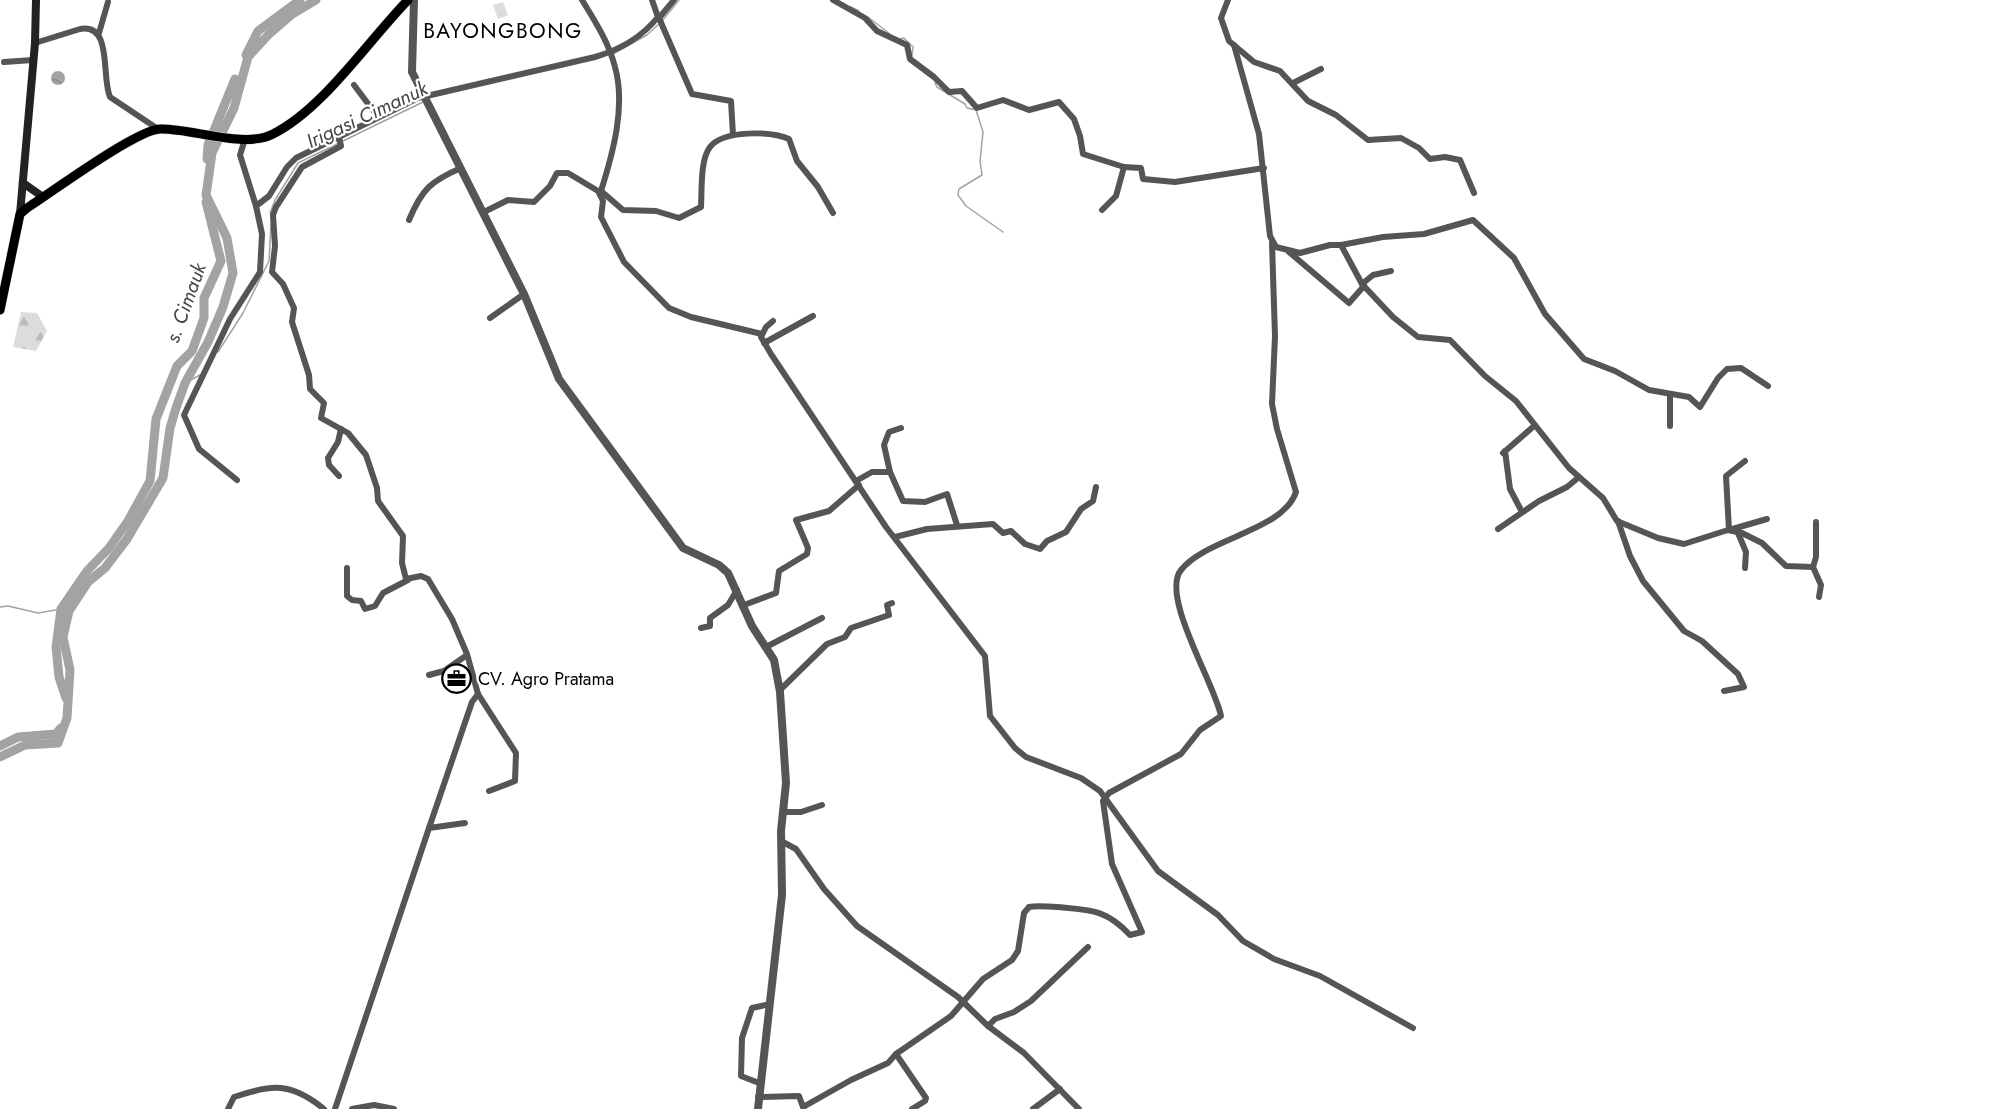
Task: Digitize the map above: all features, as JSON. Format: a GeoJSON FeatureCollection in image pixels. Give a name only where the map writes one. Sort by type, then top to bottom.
{"type":"FeatureCollection","features":[{"type":"Feature","properties":{"kind":"main road"},"geometry":{"type":"LineString","coordinates":[[0,310],[20,214],[35,43],[36,0]]}},
{"type":"Feature","properties":{"kind":"main road"},"geometry":{"type":"LineString","coordinates":[[20,214],[127,144],[158,129],[241,138],[271,135],[297,118],[343,74],[408,0]]}},
{"type":"Feature","properties":{"kind":"main road"},"geometry":{"type":"LineString","coordinates":[[23,183],[44,197]]}},
{"type":"Feature","properties":{"kind":"street"},"geometry":{"type":"LineString","coordinates":[[414,0],[411,67],[524,294],[555,371],[579,408],[683,548],[719,565],[728,573],[752,626],[774,660],[780,690],[786,783],[782,812],[782,895],[759,1083],[758,1109]]}},
{"type":"Feature","properties":{"kind":"street"},"geometry":{"type":"LineString","coordinates":[[582,0],[612,55],[618,82],[617,116],[610,159],[599,191],[603,201],[601,217],[624,262],[657,297],[677,313],[762,334]]}},
{"type":"Feature","properties":{"kind":"street"},"geometry":{"type":"LineString","coordinates":[[652,0],[692,94],[731,101],[733,135]]}},
{"type":"Feature","properties":{"kind":"street"},"geometry":{"type":"LineString","coordinates":[[237,480],[199,449],[184,415],[230,319],[260,272],[267,267],[275,249],[273,215],[302,167],[378,117],[425,97],[612,55],[660,20],[674,0]]}},
{"type":"Feature","properties":{"kind":"street"},"geometry":{"type":"LineString","coordinates":[[833,0],[865,18],[877,31],[907,45],[910,59],[934,76],[949,92],[962,91],[976,108],[1003,100],[1029,110],[1053,101],[1062,103],[1078,130],[1083,154],[1124,167],[1142,168],[1143,179],[1175,182],[1264,168]]}},
{"type":"Feature","properties":{"kind":"street"},"geometry":{"type":"LineString","coordinates":[[1228,0],[1221,18],[1226,35],[1233,45],[1254,62],[1280,71],[1308,101],[1336,115],[1368,140],[1401,138],[1419,148],[1430,159],[1445,157],[1460,160],[1473,193]]}},
{"type":"Feature","properties":{"kind":"street"},"geometry":{"type":"LineString","coordinates":[[108,2],[99,33],[108,93],[115,102],[158,129]]}},
{"type":"Feature","properties":{"kind":"street"},"geometry":{"type":"LineString","coordinates":[[35,43],[87,28],[99,33]]}},
{"type":"Feature","properties":{"kind":"street"},"geometry":{"type":"LineString","coordinates":[[758,1097],[800,1096],[805,1107],[888,1064],[896,1054],[944,1022],[963,1004],[983,979],[1012,960],[1018,951],[1024,914],[1029,907],[1087,909],[1107,915],[1121,924],[1130,935],[1142,932],[1129,898],[1112,864],[1102,809],[1105,796],[1181,754],[1200,730],[1221,716],[1178,607],[1175,585],[1181,569],[1280,513],[1294,500],[1296,492],[1276,429],[1272,404],[1275,336],[1272,243],[1264,168],[1256,120],[1237,65],[1233,45]]}},
{"type":"Feature","properties":{"kind":"street"},"geometry":{"type":"LineString","coordinates":[[4,62],[33,60]]}},
{"type":"Feature","properties":{"kind":"street"},"geometry":{"type":"LineString","coordinates":[[1293,83],[1321,69]]}},
{"type":"Feature","properties":{"kind":"street"},"geometry":{"type":"LineString","coordinates":[[354,85],[378,117]]}},
{"type":"Feature","properties":{"kind":"street"},"geometry":{"type":"LineString","coordinates":[[484,212],[508,201],[534,202],[561,172],[599,191],[626,211],[656,211],[677,218],[702,207],[708,150],[713,144],[733,135],[771,133],[789,139],[797,161],[818,187],[832,213]]}},
{"type":"Feature","properties":{"kind":"street"},"geometry":{"type":"LineString","coordinates":[[241,138],[240,155],[256,206],[267,267],[283,284],[294,308],[292,322],[309,375],[310,389],[324,403],[321,418],[348,433],[366,455],[377,488],[378,501],[403,536],[402,563],[408,580]]}},
{"type":"Feature","properties":{"kind":"street"},"geometry":{"type":"LineString","coordinates":[[256,206],[269,196],[296,158],[340,140]]}},
{"type":"Feature","properties":{"kind":"street"},"geometry":{"type":"LineString","coordinates":[[1102,210],[1116,196],[1124,167]]}},
{"type":"Feature","properties":{"kind":"street"},"geometry":{"type":"LineString","coordinates":[[409,220],[421,195],[435,180],[461,168]]}},
{"type":"Feature","properties":{"kind":"street"},"geometry":{"type":"LineString","coordinates":[[1288,252],[1300,253],[1330,245],[1424,234],[1473,220],[1514,258],[1545,314],[1582,357],[1648,390],[1687,396],[1702,406],[1723,371],[1737,367],[1768,386]]}},
{"type":"Feature","properties":{"kind":"street"},"geometry":{"type":"LineString","coordinates":[[1272,243],[1288,252],[1348,303],[1353,302],[1363,285],[1373,275],[1391,271]]}},
{"type":"Feature","properties":{"kind":"street"},"geometry":{"type":"LineString","coordinates":[[1341,245],[1363,285],[1380,306],[1414,335],[1450,340],[1485,376],[1516,401],[1534,426],[1580,477],[1598,493],[1617,521],[1630,556],[1643,581],[1684,631],[1702,641],[1738,674],[1744,687],[1724,691]]}},
{"type":"Feature","properties":{"kind":"street"},"geometry":{"type":"LineString","coordinates":[[490,318],[524,294]]}},
{"type":"Feature","properties":{"kind":"street"},"geometry":{"type":"LineString","coordinates":[[764,344],[813,316]]}},
{"type":"Feature","properties":{"kind":"street"},"geometry":{"type":"LineString","coordinates":[[762,334],[773,321]]}},
{"type":"Feature","properties":{"kind":"street"},"geometry":{"type":"LineString","coordinates":[[762,334],[764,344],[895,537],[985,656],[990,716],[1009,741],[1026,757],[1081,778],[1105,796],[1158,872],[1218,915],[1243,941],[1274,959],[1320,976],[1413,1028]]}},
{"type":"Feature","properties":{"kind":"street"},"geometry":{"type":"LineString","coordinates":[[1670,395],[1670,426]]}},
{"type":"Feature","properties":{"kind":"street"},"geometry":{"type":"LineString","coordinates":[[1522,512],[1509,489],[1503,453],[1534,426]]}},
{"type":"Feature","properties":{"kind":"street"},"geometry":{"type":"LineString","coordinates":[[901,428],[889,432],[884,444],[890,472],[903,501],[925,502],[948,495],[957,525]]}},
{"type":"Feature","properties":{"kind":"street"},"geometry":{"type":"LineString","coordinates":[[339,476],[329,465],[328,458],[338,442],[341,429]]}},
{"type":"Feature","properties":{"kind":"street"},"geometry":{"type":"LineString","coordinates":[[1729,530],[1726,476],[1745,461]]}},
{"type":"Feature","properties":{"kind":"street"},"geometry":{"type":"LineString","coordinates":[[744,605],[776,593],[779,571],[807,554],[808,548],[796,520],[829,511],[872,472],[890,472]]}},
{"type":"Feature","properties":{"kind":"street"},"geometry":{"type":"LineString","coordinates":[[1498,529],[1522,512],[1568,487],[1580,477]]}},
{"type":"Feature","properties":{"kind":"street"},"geometry":{"type":"LineString","coordinates":[[895,537],[957,525],[994,524],[1002,532],[1011,531],[1025,544],[1041,549],[1047,541],[1066,532],[1081,509],[1094,501],[1096,487]]}},
{"type":"Feature","properties":{"kind":"street"},"geometry":{"type":"LineString","coordinates":[[1617,521],[1658,538],[1684,544],[1767,519]]}},
{"type":"Feature","properties":{"kind":"street"},"geometry":{"type":"LineString","coordinates":[[1816,522],[1816,557],[1813,567],[1821,585],[1819,597]]}},
{"type":"Feature","properties":{"kind":"street"},"geometry":{"type":"LineString","coordinates":[[1729,530],[1762,543],[1786,566],[1813,567]]}},
{"type":"Feature","properties":{"kind":"street"},"geometry":{"type":"LineString","coordinates":[[1738,533],[1746,552],[1745,568]]}},
{"type":"Feature","properties":{"kind":"street"},"geometry":{"type":"LineString","coordinates":[[347,568],[347,596],[352,600],[361,601],[365,609],[375,606],[383,593],[408,580],[421,576],[428,579],[452,619],[467,655],[478,694],[517,756],[514,781],[489,791]]}},
{"type":"Feature","properties":{"kind":"street"},"geometry":{"type":"LineString","coordinates":[[701,628],[711,625],[710,618],[728,605],[737,589]]}},
{"type":"Feature","properties":{"kind":"street"},"geometry":{"type":"LineString","coordinates":[[780,690],[827,644],[845,637],[851,628],[890,615],[887,605],[892,603]]}},
{"type":"Feature","properties":{"kind":"street"},"geometry":{"type":"LineString","coordinates":[[766,647],[822,618]]}},
{"type":"Feature","properties":{"kind":"street"},"geometry":{"type":"LineString","coordinates":[[429,675],[444,671],[467,655]]}},
{"type":"Feature","properties":{"kind":"street"},"geometry":{"type":"LineString","coordinates":[[334,1109],[472,702],[478,694]]}},
{"type":"Feature","properties":{"kind":"street"},"geometry":{"type":"LineString","coordinates":[[782,812],[801,812],[822,805]]}},
{"type":"Feature","properties":{"kind":"street"},"geometry":{"type":"LineString","coordinates":[[429,828],[465,823]]}},
{"type":"Feature","properties":{"kind":"street"},"geometry":{"type":"LineString","coordinates":[[781,841],[796,849],[824,888],[856,926],[950,991],[988,1026],[1024,1053],[1079,1109]]}},
{"type":"Feature","properties":{"kind":"street"},"geometry":{"type":"LineString","coordinates":[[988,1026],[995,1019],[1016,1011],[1031,1001],[1088,947]]}},
{"type":"Feature","properties":{"kind":"street"},"geometry":{"type":"LineString","coordinates":[[759,1083],[741,1076],[742,1038],[753,1008],[770,1004]]}},
{"type":"Feature","properties":{"kind":"street"},"geometry":{"type":"LineString","coordinates":[[896,1054],[926,1098],[926,1101],[912,1109]]}},
{"type":"Feature","properties":{"kind":"street"},"geometry":{"type":"LineString","coordinates":[[228,1109],[234,1097],[277,1087],[297,1091],[324,1109]]}},
{"type":"Feature","properties":{"kind":"street"},"geometry":{"type":"LineString","coordinates":[[1033,1109],[1060,1089]]}},
{"type":"Feature","properties":{"kind":"street"},"geometry":{"type":"LineString","coordinates":[[352,1109],[374,1105],[394,1109]]}},
{"type":"Feature","properties":{"kind":"green space"},"geometry":{"type":"Polygon","coordinates":[[[503,2],[508,15],[498,19],[493,5],[503,2]]]}},
{"type":"Feature","properties":{"kind":"green space"},"geometry":{"type":"Polygon","coordinates":[[[21,312],[37,313],[47,331],[36,351],[13,347],[21,312]]]}},
{"type":"Feature","properties":{"kind":"water"},"geometry":{"type":"Polygon","coordinates":[[[58,71],[63,73],[65,78],[63,83],[58,85],[53,83],[51,78],[53,73],[58,71]]]}},
{"type":"Feature","properties":{"kind":"waterway","name":"s. Cimauk"},"geometry":{"type":"LineString","coordinates":[[246,55],[258,31],[300,0]]}},
{"type":"Feature","properties":{"kind":"waterway"},"geometry":{"type":"LineString","coordinates":[[0,757],[25,745],[58,743],[67,718],[70,670],[63,637],[69,611],[88,582],[105,568],[127,539],[163,478],[170,428],[176,408],[185,383],[208,342],[223,307],[233,273],[227,238],[206,195],[212,153],[234,108],[248,57],[291,15],[316,0]]}},
{"type":"Feature","properties":{"kind":"waterway","name":"Irigasi Cimanuk"},"geometry":{"type":"LineString","coordinates":[[662,21],[679,0]]}},
{"type":"Feature","properties":{"kind":"waterway"},"geometry":{"type":"LineString","coordinates":[[851,7],[859,11]]}},
{"type":"Feature","properties":{"kind":"waterway"},"geometry":{"type":"LineString","coordinates":[[868,17],[890,34]]}},
{"type":"Feature","properties":{"kind":"waterway","name":"Irigasi Cimanuk"},"geometry":{"type":"LineString","coordinates":[[613,54],[647,35],[659,24]]}},
{"type":"Feature","properties":{"kind":"waterway"},"geometry":{"type":"LineString","coordinates":[[900,39],[904,38],[913,47],[912,55]]}},
{"type":"Feature","properties":{"kind":"waterway","name":"s. Cimauk"},"geometry":{"type":"LineString","coordinates":[[207,159],[208,145],[235,79]]}},
{"type":"Feature","properties":{"kind":"waterway"},"geometry":{"type":"LineString","coordinates":[[935,83],[937,87],[965,104],[967,108],[976,110],[983,132],[980,161],[982,175],[959,189],[958,195],[966,206],[1003,232]]}},
{"type":"Feature","properties":{"kind":"waterway","name":"Irigasi Cimanuk"},"geometry":{"type":"LineString","coordinates":[[343,141],[423,102]]}},
{"type":"Feature","properties":{"kind":"waterway","name":"Irigasi Cimanuk"},"geometry":{"type":"LineString","coordinates":[[270,213],[275,200],[298,163],[339,143]]}},
{"type":"Feature","properties":{"kind":"waterway","name":"s. Cimauk"},"geometry":{"type":"LineString","coordinates":[[66,698],[59,677],[56,647],[61,609],[87,571],[109,548],[128,521],[150,481],[156,419],[177,366],[192,351],[204,318],[204,298],[221,261],[206,202]]}},
{"type":"Feature","properties":{"kind":"waterway","name":"Irigasi Cimanuk"},"geometry":{"type":"LineString","coordinates":[[218,352],[243,313],[269,261],[271,224]]}},
{"type":"Feature","properties":{"kind":"waterway","name":"Irigasi Cimanuk"},"geometry":{"type":"LineString","coordinates":[[185,383],[200,375]]}},
{"type":"Feature","properties":{"kind":"waterway"},"geometry":{"type":"LineString","coordinates":[[0,607],[8,606],[38,613],[61,609]]}},
{"type":"Feature","properties":{"kind":"waterway","name":"s. Cimauk"},"geometry":{"type":"LineString","coordinates":[[0,746],[18,737],[56,734],[61,728]]}},
{"type":"Feature","properties":{"kind":"place","name":"CV. Agro Pratama"},"geometry":{"type":"Point","coordinates":[457,679]}},
{"type":"Feature","properties":{"kind":"district","name":"BAYONGBONG"},"geometry":{"type":"Point","coordinates":[503,31]}}]}
